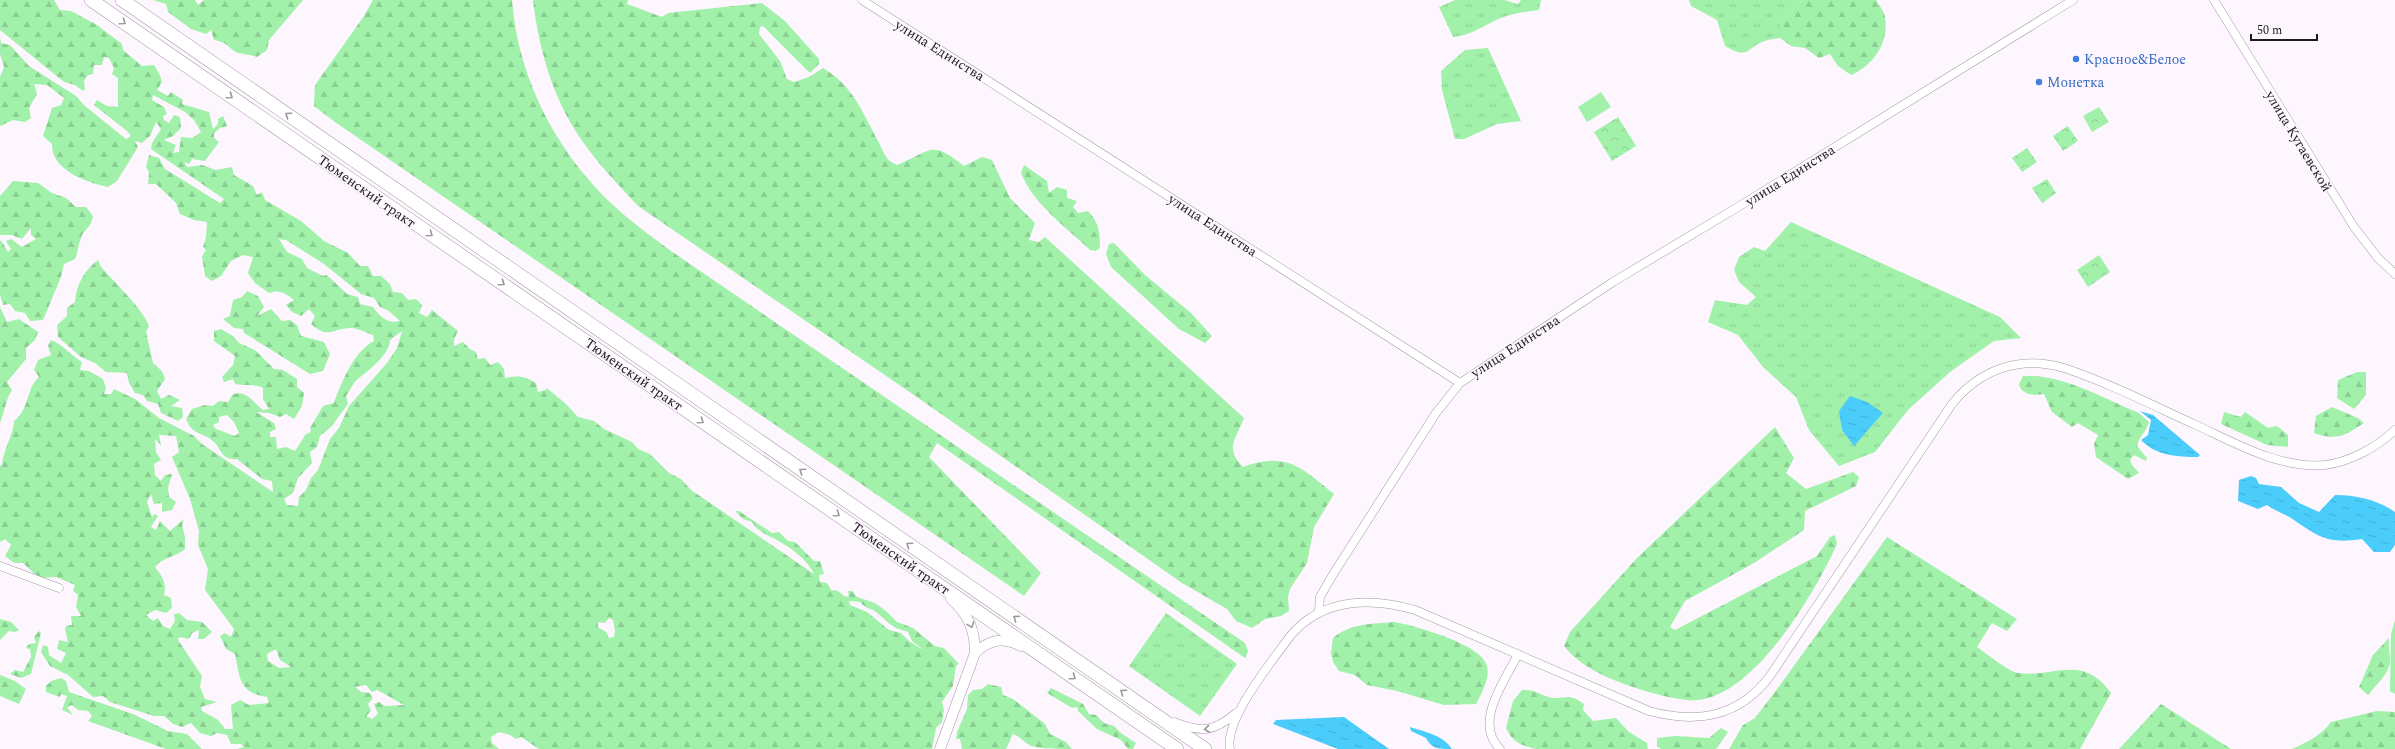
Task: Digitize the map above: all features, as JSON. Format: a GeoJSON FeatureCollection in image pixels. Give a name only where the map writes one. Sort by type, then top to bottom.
{"type":"FeatureCollection","features":[{"type":"Feature","properties":{"kind":"main road","name":"Тюменский тракт"},"geometry":{"type":"LineString","coordinates":[[91,0],[1177,749]]}},
{"type":"Feature","properties":{"kind":"main road","name":"Тюменский тракт"},"geometry":{"type":"LineString","coordinates":[[122,0],[1205,749]]}},
{"type":"Feature","properties":{"kind":"street","name":"улица Единства"},"geometry":{"type":"LineString","coordinates":[[862,0],[1460,383],[1613,282],[1738,207],[2072,0]]}},
{"type":"Feature","properties":{"kind":"street","name":"улица Кугаевской"},"geometry":{"type":"LineString","coordinates":[[2214,0],[2350,221],[2378,258],[2395,274]]}},
{"type":"Feature","properties":{"kind":"street"},"geometry":{"type":"LineString","coordinates":[[1230,749],[1229,733],[1240,710],[1299,625],[1319,611],[1353,602],[1378,602],[1401,606],[1441,620],[1637,707],[1662,714],[1677,716],[1707,716],[1726,712],[1743,704],[1753,696],[1770,676],[1952,404],[1969,385],[1995,369],[2006,366],[2046,362],[2071,370],[2244,447],[2292,463],[2325,465],[2345,460],[2385,440],[2395,430]]}},
{"type":"Feature","properties":{"kind":"street"},"geometry":{"type":"LineString","coordinates":[[1319,611],[1320,597],[1332,576],[1436,413],[1460,383]]}},
{"type":"Feature","properties":{"kind":"street"},"geometry":{"type":"LineString","coordinates":[[0,566],[59,588]]}},
{"type":"Feature","properties":{"kind":"street"},"geometry":{"type":"LineString","coordinates":[[915,568],[964,612],[972,626],[974,653],[940,749]]}},
{"type":"Feature","properties":{"kind":"street"},"geometry":{"type":"LineString","coordinates":[[974,653],[989,642],[1003,639],[1041,655]]}},
{"type":"Feature","properties":{"kind":"street"},"geometry":{"type":"LineString","coordinates":[[1500,749],[1489,731],[1490,714],[1518,654]]}},
{"type":"Feature","properties":{"kind":"street"},"geometry":{"type":"LineString","coordinates":[[1155,715],[1184,727],[1204,730],[1219,726],[1240,710]]}},
{"type":"Feature","properties":{"kind":"green space"},"geometry":{"type":"Polygon","coordinates":[[[0,0],[54,0],[60,10],[71,11],[97,25],[122,44],[123,50],[142,66],[154,65],[162,82],[157,90],[168,96],[171,92],[183,100],[182,104],[209,112],[213,129],[218,124],[218,119],[223,116],[227,126],[220,128],[214,133],[214,138],[219,142],[205,161],[192,159],[189,164],[184,162],[187,167],[202,165],[216,170],[232,167],[234,175],[253,186],[257,195],[262,192],[265,200],[301,221],[324,241],[348,253],[360,266],[368,266],[373,276],[381,276],[390,284],[393,292],[402,293],[408,300],[416,299],[422,305],[419,313],[427,317],[432,310],[458,331],[454,339],[454,346],[463,342],[470,349],[476,352],[478,359],[485,358],[490,365],[498,362],[504,369],[505,378],[518,376],[528,379],[536,383],[538,392],[548,389],[565,403],[578,417],[594,421],[604,429],[632,442],[638,449],[650,454],[669,473],[681,479],[691,490],[814,574],[807,563],[793,550],[760,531],[752,522],[743,519],[735,511],[739,511],[772,533],[779,532],[788,541],[795,542],[814,561],[820,561],[824,574],[819,575],[820,582],[827,583],[831,590],[838,591],[844,596],[849,597],[848,591],[852,591],[857,597],[875,603],[897,622],[913,628],[935,646],[944,648],[959,664],[956,666],[953,686],[942,702],[944,710],[942,722],[936,728],[932,749],[539,749],[521,737],[516,739],[510,735],[499,732],[491,737],[492,743],[499,749],[237,749],[244,747],[241,744],[231,744],[227,735],[217,733],[211,736],[200,733],[191,723],[182,727],[173,724],[164,716],[154,716],[110,702],[103,696],[93,697],[68,675],[50,666],[41,652],[43,645],[48,647],[49,655],[61,663],[66,653],[57,649],[59,640],[68,642],[65,629],[66,626],[72,625],[71,616],[81,616],[76,607],[78,595],[73,591],[75,585],[56,577],[39,578],[23,563],[14,563],[5,556],[11,545],[5,539],[0,542],[0,466],[2,465],[14,421],[23,411],[32,387],[39,377],[34,370],[38,360],[51,355],[48,346],[51,340],[59,344],[82,362],[80,370],[89,371],[103,379],[106,388],[104,394],[111,394],[114,389],[135,399],[159,418],[194,436],[202,444],[273,492],[272,481],[262,479],[237,459],[228,458],[222,454],[214,442],[192,429],[186,419],[192,409],[205,405],[213,406],[219,401],[228,402],[233,394],[238,393],[246,395],[263,410],[269,409],[263,399],[263,388],[235,384],[233,379],[224,382],[222,377],[233,365],[235,356],[214,341],[214,331],[221,329],[233,336],[239,343],[255,350],[274,369],[283,370],[297,379],[297,387],[304,393],[302,406],[294,419],[286,414],[280,417],[269,413],[256,412],[274,423],[276,429],[270,432],[270,437],[276,437],[277,449],[286,447],[295,451],[306,434],[311,432],[310,428],[323,406],[334,403],[344,377],[354,360],[360,352],[374,341],[373,335],[354,328],[344,328],[331,332],[317,329],[311,324],[315,316],[309,309],[301,316],[292,312],[286,305],[294,300],[280,292],[276,291],[269,293],[255,283],[248,273],[253,257],[243,255],[231,261],[221,276],[212,281],[205,276],[202,256],[206,250],[203,247],[206,237],[207,222],[194,220],[180,214],[176,203],[156,184],[148,184],[149,172],[146,167],[149,155],[159,158],[165,169],[220,203],[224,199],[151,149],[152,143],[161,129],[156,122],[150,136],[142,143],[135,141],[138,147],[117,181],[108,187],[90,182],[72,174],[57,161],[53,153],[52,144],[43,136],[52,108],[61,105],[64,98],[47,85],[34,84],[37,94],[29,108],[31,118],[25,122],[13,120],[0,126],[0,77],[4,67],[0,54],[0,37],[1,43],[10,45],[29,66],[76,96],[85,106],[126,139],[131,136],[127,131],[94,105],[97,100],[107,106],[118,107],[118,78],[112,74],[114,68],[109,58],[104,57],[102,65],[94,65],[93,74],[88,75],[84,81],[85,89],[83,91],[75,85],[64,82],[0,30],[0,0]],[[153,95],[152,100],[164,107],[167,114],[163,116],[164,120],[169,123],[174,115],[180,117],[181,128],[173,136],[164,140],[176,145],[173,153],[179,152],[181,137],[192,138],[201,132],[194,120],[185,112],[153,95]],[[279,239],[287,252],[302,259],[307,268],[323,276],[327,275],[347,294],[358,297],[360,304],[373,307],[381,317],[388,321],[400,321],[389,311],[380,307],[374,298],[361,294],[324,264],[286,240],[279,239]],[[402,331],[390,340],[383,356],[355,382],[346,396],[348,404],[331,427],[320,436],[317,447],[310,452],[312,463],[298,478],[293,493],[284,499],[287,505],[298,506],[299,497],[306,490],[311,478],[318,470],[330,439],[339,428],[349,406],[387,363],[397,348],[402,331]],[[227,415],[219,417],[219,422],[213,425],[216,429],[235,436],[239,433],[234,422],[227,415]],[[159,435],[161,445],[155,439],[156,452],[161,460],[154,464],[155,475],[161,481],[165,475],[172,474],[168,488],[169,497],[176,502],[172,510],[162,512],[162,503],[154,504],[151,494],[147,502],[152,517],[155,514],[158,516],[151,527],[156,530],[160,521],[170,531],[184,519],[182,525],[185,537],[185,549],[161,562],[155,567],[163,580],[165,587],[164,595],[171,598],[172,608],[166,613],[155,610],[146,615],[153,621],[158,618],[163,626],[170,629],[175,621],[174,614],[179,613],[187,620],[202,622],[212,632],[204,639],[198,639],[199,630],[192,633],[189,639],[179,637],[178,640],[202,676],[200,687],[205,699],[217,702],[201,707],[202,711],[218,720],[225,729],[233,729],[231,705],[240,700],[249,705],[269,703],[267,697],[251,692],[242,683],[235,654],[226,649],[220,636],[225,633],[231,637],[234,629],[205,590],[208,569],[198,545],[199,531],[190,499],[172,457],[179,452],[176,436],[159,435]],[[849,601],[850,605],[867,612],[889,630],[901,633],[909,641],[925,651],[912,641],[908,632],[894,627],[876,612],[860,602],[849,601]],[[609,618],[605,623],[598,622],[598,627],[606,632],[609,638],[614,637],[615,631],[613,620],[609,618]],[[276,649],[267,654],[268,661],[279,668],[291,667],[280,660],[276,649]],[[366,685],[355,687],[361,692],[370,693],[373,698],[368,704],[371,711],[366,716],[372,719],[378,714],[374,704],[379,702],[385,706],[404,705],[377,690],[372,692],[366,685]]]}},
{"type":"Feature","properties":{"kind":"green space"},"geometry":{"type":"Polygon","coordinates":[[[153,0],[195,0],[198,5],[204,0],[303,0],[269,40],[267,50],[257,57],[238,53],[225,44],[214,40],[211,30],[206,34],[191,29],[168,12],[166,4],[153,0]]]}},
{"type":"Feature","properties":{"kind":"green space"},"geometry":{"type":"Polygon","coordinates":[[[373,0],[512,0],[516,31],[523,61],[533,90],[546,118],[562,145],[580,170],[623,214],[671,251],[1245,643],[1248,651],[1245,658],[937,443],[929,457],[1041,573],[1024,596],[335,122],[314,106],[315,85],[364,16],[373,0]]]}},
{"type":"Feature","properties":{"kind":"green space"},"geometry":{"type":"Polygon","coordinates":[[[533,0],[628,0],[627,4],[662,17],[668,13],[762,3],[785,21],[819,59],[819,64],[810,73],[763,26],[760,27],[759,34],[780,61],[787,79],[794,82],[809,77],[823,68],[833,75],[842,83],[856,100],[885,155],[891,162],[897,165],[931,150],[944,152],[964,166],[982,157],[992,160],[1010,198],[1035,223],[1029,240],[1039,242],[1045,237],[1244,418],[1233,443],[1234,454],[1243,467],[1258,462],[1283,462],[1303,470],[1334,494],[1314,527],[1307,563],[1290,589],[1288,597],[1289,611],[1281,616],[1265,619],[1252,628],[1236,621],[1227,609],[1182,583],[914,395],[638,206],[589,150],[575,130],[559,100],[552,84],[542,50],[533,0]]]}},
{"type":"Feature","properties":{"kind":"green space"},"geometry":{"type":"Polygon","coordinates":[[[1455,0],[1504,0],[1518,4],[1521,0],[1541,0],[1539,10],[1507,16],[1470,33],[1453,37],[1439,7],[1455,0]]]}},
{"type":"Feature","properties":{"kind":"green space"},"geometry":{"type":"Polygon","coordinates":[[[1689,0],[1803,0],[1780,23],[1780,38],[1765,41],[1744,53],[1725,46],[1717,20],[1691,6],[1689,0]]]}},
{"type":"Feature","properties":{"kind":"green space"},"geometry":{"type":"Polygon","coordinates":[[[1803,0],[1876,0],[1883,10],[1886,27],[1882,44],[1873,59],[1859,71],[1851,75],[1838,66],[1830,54],[1819,58],[1805,48],[1791,46],[1780,38],[1780,23],[1803,0]]]}},
{"type":"Feature","properties":{"kind":"green space"},"geometry":{"type":"Polygon","coordinates":[[[1488,48],[1521,121],[1497,124],[1464,139],[1455,139],[1442,90],[1441,71],[1465,50],[1488,48]]]}},
{"type":"Feature","properties":{"kind":"green space"},"geometry":{"type":"Polygon","coordinates":[[[1601,92],[1611,107],[1587,122],[1578,107],[1601,92]]]}},
{"type":"Feature","properties":{"kind":"green space"},"geometry":{"type":"Polygon","coordinates":[[[2099,107],[2109,122],[2092,132],[2083,116],[2099,107]]]}},
{"type":"Feature","properties":{"kind":"green space"},"geometry":{"type":"Polygon","coordinates":[[[1618,117],[1636,146],[1612,161],[1594,132],[1618,117]]]}},
{"type":"Feature","properties":{"kind":"green space"},"geometry":{"type":"Polygon","coordinates":[[[2068,126],[2078,141],[2063,151],[2053,136],[2068,126]]]}},
{"type":"Feature","properties":{"kind":"green space"},"geometry":{"type":"Polygon","coordinates":[[[2027,148],[2037,162],[2022,172],[2012,158],[2027,148]]]}},
{"type":"Feature","properties":{"kind":"green space"},"geometry":{"type":"Polygon","coordinates":[[[1024,165],[1047,181],[1049,193],[1057,187],[1067,190],[1067,198],[1077,201],[1073,207],[1078,213],[1088,211],[1092,215],[1098,228],[1100,248],[1096,251],[1090,250],[1042,205],[1027,185],[1021,173],[1024,165]]]}},
{"type":"Feature","properties":{"kind":"green space"},"geometry":{"type":"Polygon","coordinates":[[[2047,179],[2056,193],[2042,203],[2032,188],[2047,179]]]}},
{"type":"Feature","properties":{"kind":"green space"},"geometry":{"type":"Polygon","coordinates":[[[13,181],[38,183],[52,193],[66,198],[76,207],[86,207],[93,216],[91,223],[82,235],[75,259],[64,264],[61,277],[43,320],[30,321],[25,313],[15,311],[10,304],[3,305],[0,295],[1,240],[8,252],[11,249],[6,241],[11,239],[22,247],[36,239],[31,235],[31,228],[22,239],[12,235],[0,235],[0,196],[13,181]]]}},
{"type":"Feature","properties":{"kind":"green space"},"geometry":{"type":"Polygon","coordinates":[[[1791,222],[2000,317],[2021,338],[1994,341],[1950,372],[1908,410],[1875,452],[1839,466],[1809,430],[1796,397],[1763,367],[1738,335],[1708,322],[1715,300],[1747,305],[1756,297],[1739,282],[1734,270],[1739,257],[1754,247],[1765,251],[1791,222]]]}},
{"type":"Feature","properties":{"kind":"green space"},"geometry":{"type":"Polygon","coordinates":[[[1114,243],[1145,275],[1191,313],[1212,336],[1205,343],[1179,329],[1111,267],[1106,254],[1109,244],[1114,243]]]}},
{"type":"Feature","properties":{"kind":"green space"},"geometry":{"type":"Polygon","coordinates":[[[2099,255],[2110,272],[2088,287],[2077,270],[2099,255]]]}},
{"type":"Feature","properties":{"kind":"green space"},"geometry":{"type":"Polygon","coordinates":[[[98,260],[101,267],[135,304],[146,319],[149,326],[146,332],[153,363],[162,371],[165,379],[157,391],[161,399],[169,395],[180,400],[171,406],[182,408],[183,417],[178,421],[161,413],[158,404],[147,401],[143,395],[135,393],[129,383],[127,373],[106,372],[95,363],[81,357],[58,337],[57,325],[67,316],[67,308],[75,302],[79,284],[85,273],[98,260]]]}},
{"type":"Feature","properties":{"kind":"green space"},"geometry":{"type":"Polygon","coordinates":[[[247,291],[258,296],[264,307],[257,316],[271,309],[282,321],[290,320],[297,325],[301,336],[324,342],[330,354],[323,371],[310,374],[244,333],[243,329],[234,328],[223,319],[230,316],[233,300],[242,297],[247,291]]]}},
{"type":"Feature","properties":{"kind":"green space"},"geometry":{"type":"Polygon","coordinates":[[[0,307],[7,322],[19,319],[38,332],[35,340],[26,348],[26,359],[7,382],[12,390],[0,423],[0,307]]]}},
{"type":"Feature","properties":{"kind":"green space"},"geometry":{"type":"Polygon","coordinates":[[[2357,372],[2366,372],[2366,395],[2354,409],[2337,398],[2338,380],[2357,372]]]}},
{"type":"Feature","properties":{"kind":"green space"},"geometry":{"type":"Polygon","coordinates":[[[2023,376],[2038,376],[2068,383],[2139,413],[2149,422],[2137,446],[2147,458],[2146,461],[2134,455],[2130,460],[2132,465],[2139,473],[2128,479],[2096,457],[2094,444],[2098,435],[2078,423],[2072,427],[2052,412],[2044,394],[2033,395],[2025,393],[2020,388],[2019,384],[2023,376]]]}},
{"type":"Feature","properties":{"kind":"green space"},"geometry":{"type":"Polygon","coordinates":[[[2332,407],[2358,418],[2364,423],[2345,434],[2335,437],[2314,433],[2316,416],[2332,407]]]}},
{"type":"Feature","properties":{"kind":"green space"},"geometry":{"type":"Polygon","coordinates":[[[2224,412],[2241,417],[2245,412],[2268,428],[2277,426],[2288,435],[2288,447],[2267,445],[2221,424],[2224,412]]]}},
{"type":"Feature","properties":{"kind":"green space"},"geometry":{"type":"Polygon","coordinates":[[[1775,427],[1794,458],[1786,473],[1806,489],[1853,472],[1859,477],[1856,486],[1805,511],[1804,530],[1754,563],[1685,601],[1670,627],[1675,630],[1817,556],[1830,537],[1835,535],[1837,544],[1815,587],[1781,637],[1762,660],[1741,680],[1720,694],[1698,700],[1692,700],[1658,695],[1616,681],[1587,666],[1571,654],[1564,646],[1570,632],[1637,558],[1775,427]]]}},
{"type":"Feature","properties":{"kind":"green space"},"geometry":{"type":"Polygon","coordinates":[[[1887,537],[2017,619],[2007,631],[1992,623],[1977,647],[2003,666],[2014,672],[2031,674],[2079,670],[2100,681],[2111,693],[2080,749],[1729,749],[1743,725],[1755,718],[1887,537]]]}},
{"type":"Feature","properties":{"kind":"green space"},"geometry":{"type":"Polygon","coordinates":[[[1166,613],[1237,664],[1200,716],[1129,666],[1166,613]]]}},
{"type":"Feature","properties":{"kind":"green space"},"geometry":{"type":"Polygon","coordinates":[[[0,619],[11,622],[19,630],[15,632],[9,631],[0,640],[0,619]]]}},
{"type":"Feature","properties":{"kind":"green space"},"geometry":{"type":"Polygon","coordinates":[[[2395,620],[2395,694],[2390,691],[2391,634],[2395,620]]]}},
{"type":"Feature","properties":{"kind":"green space"},"geometry":{"type":"Polygon","coordinates":[[[1395,622],[1417,627],[1447,637],[1473,650],[1482,658],[1488,671],[1483,690],[1476,704],[1444,705],[1397,691],[1367,685],[1355,675],[1339,671],[1333,662],[1331,653],[1333,638],[1347,629],[1354,627],[1395,622]]]}},
{"type":"Feature","properties":{"kind":"green space"},"geometry":{"type":"Polygon","coordinates":[[[39,631],[41,633],[31,674],[21,678],[10,674],[15,670],[23,672],[31,657],[30,649],[26,648],[29,644],[36,643],[34,637],[39,631]]]}},
{"type":"Feature","properties":{"kind":"green space"},"geometry":{"type":"Polygon","coordinates":[[[2389,638],[2390,661],[2388,670],[2368,695],[2359,687],[2373,655],[2389,638]]]}},
{"type":"Feature","properties":{"kind":"green space"},"geometry":{"type":"Polygon","coordinates":[[[0,675],[15,681],[26,689],[19,704],[0,696],[0,675]]]}},
{"type":"Feature","properties":{"kind":"green space"},"geometry":{"type":"Polygon","coordinates":[[[61,678],[66,681],[69,692],[133,714],[168,731],[187,734],[202,749],[166,749],[88,721],[92,716],[88,711],[78,710],[72,705],[67,707],[73,715],[62,710],[67,696],[61,694],[60,697],[46,692],[46,686],[51,681],[61,678]]]}},
{"type":"Feature","properties":{"kind":"green space"},"geometry":{"type":"Polygon","coordinates":[[[988,684],[1001,687],[1003,695],[1013,699],[1045,724],[1050,734],[1066,742],[1072,749],[1031,746],[1013,734],[1006,749],[962,749],[960,739],[956,739],[957,732],[967,709],[968,695],[973,690],[982,689],[988,684]]]}},
{"type":"Feature","properties":{"kind":"green space"},"geometry":{"type":"Polygon","coordinates":[[[1051,688],[1083,704],[1089,714],[1096,715],[1104,723],[1114,726],[1121,733],[1136,743],[1133,749],[1128,749],[1121,740],[1097,729],[1078,711],[1077,707],[1072,708],[1047,693],[1051,688]]]}},
{"type":"Feature","properties":{"kind":"green space"},"geometry":{"type":"Polygon","coordinates":[[[1522,690],[1534,691],[1554,698],[1569,697],[1578,700],[1584,704],[1583,710],[1593,721],[1616,718],[1629,732],[1647,743],[1648,749],[1536,749],[1522,745],[1512,737],[1506,728],[1513,701],[1522,690]]]}},
{"type":"Feature","properties":{"kind":"green space"},"geometry":{"type":"Polygon","coordinates":[[[2161,704],[2231,749],[2119,749],[2161,704]]]}},
{"type":"Feature","properties":{"kind":"green space"},"geometry":{"type":"Polygon","coordinates":[[[2377,711],[2395,712],[2395,749],[2292,749],[2318,735],[2331,722],[2377,711]]]}},
{"type":"Feature","properties":{"kind":"green space"},"geometry":{"type":"Polygon","coordinates":[[[1721,728],[1728,732],[1716,749],[1661,749],[1657,746],[1657,738],[1675,736],[1709,738],[1721,728]]]}},
{"type":"Feature","properties":{"kind":"water"},"geometry":{"type":"Polygon","coordinates":[[[1850,396],[1867,402],[1883,413],[1854,446],[1842,430],[1839,411],[1850,396]]]}},
{"type":"Feature","properties":{"kind":"water"},"geometry":{"type":"Polygon","coordinates":[[[2140,411],[2153,415],[2200,455],[2198,457],[2175,456],[2160,452],[2147,445],[2141,440],[2148,435],[2151,420],[2140,411]]]}},
{"type":"Feature","properties":{"kind":"water"},"geometry":{"type":"Polygon","coordinates":[[[2251,476],[2256,478],[2259,484],[2281,487],[2299,503],[2319,512],[2335,495],[2359,497],[2381,504],[2395,512],[2395,545],[2390,552],[2374,552],[2362,539],[2341,541],[2325,538],[2267,505],[2258,509],[2238,501],[2239,480],[2251,476]]]}},
{"type":"Feature","properties":{"kind":"water"},"geometry":{"type":"Polygon","coordinates":[[[1344,717],[1389,749],[1338,749],[1273,724],[1276,720],[1344,717]]]}},
{"type":"Feature","properties":{"kind":"water"},"geometry":{"type":"Polygon","coordinates":[[[1410,727],[1439,737],[1452,749],[1436,748],[1428,742],[1426,738],[1411,731],[1410,727]]]}},
{"type":"Feature","properties":{"kind":"place","name":"Красное&Белое"},"geometry":{"type":"Point","coordinates":[2076,59]}},
{"type":"Feature","properties":{"kind":"place","name":"Монетка"},"geometry":{"type":"Point","coordinates":[2039,82]}}]}
